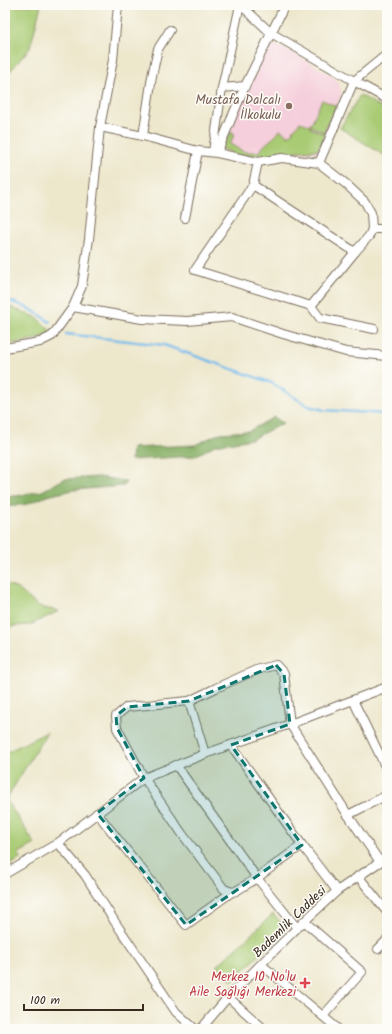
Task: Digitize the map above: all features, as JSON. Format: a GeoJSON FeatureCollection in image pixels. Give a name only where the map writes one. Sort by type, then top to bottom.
{"type":"FeatureCollection","features":[{"type":"Feature","properties":{"kind":"street"},"geometry":{"type":"LineString","coordinates":[[5,348],[40,342],[52,336],[73,307],[82,286],[100,127],[113,60],[118,5]]}},
{"type":"Feature","properties":{"kind":"street"},"geometry":{"type":"LineString","coordinates":[[215,153],[222,88],[240,5],[271,33],[387,99]]}},
{"type":"Feature","properties":{"kind":"street"},"geometry":{"type":"LineString","coordinates":[[215,153],[245,86],[285,5]]}},
{"type":"Feature","properties":{"kind":"street"},"geometry":{"type":"LineString","coordinates":[[143,136],[152,76],[158,49],[170,30]]}},
{"type":"Feature","properties":{"kind":"street"},"geometry":{"type":"LineString","coordinates":[[319,163],[354,81],[387,54]]}},
{"type":"Feature","properties":{"kind":"street"},"geometry":{"type":"LineString","coordinates":[[222,88],[245,86]]}},
{"type":"Feature","properties":{"kind":"street"},"geometry":{"type":"LineString","coordinates":[[100,127],[143,136],[198,151],[258,162],[282,158],[319,163],[346,184],[365,202],[371,213],[372,229],[369,236],[311,306]]}},
{"type":"Feature","properties":{"kind":"street"},"geometry":{"type":"LineString","coordinates":[[185,218],[198,151]]}},
{"type":"Feature","properties":{"kind":"street"},"geometry":{"type":"LineString","coordinates":[[258,162],[253,185],[195,270],[311,306],[320,318],[374,329]]}},
{"type":"Feature","properties":{"kind":"street"},"geometry":{"type":"LineString","coordinates":[[253,185],[355,252]]}},
{"type":"Feature","properties":{"kind":"street"},"geometry":{"type":"LineString","coordinates":[[372,229],[387,229]]}},
{"type":"Feature","properties":{"kind":"street"},"geometry":{"type":"LineString","coordinates":[[73,307],[142,319],[187,321],[232,317],[283,334],[346,352],[387,356]]}},
{"type":"Feature","properties":{"kind":"street"},"geometry":{"type":"LineString","coordinates":[[232,892],[221,886],[182,835],[144,778],[117,728],[116,716],[127,707],[189,702],[256,670],[276,665],[284,674],[290,724],[348,815],[383,860]]}},
{"type":"Feature","properties":{"kind":"street"},"geometry":{"type":"LineString","coordinates":[[5,874],[58,842],[144,778],[387,686]]}},
{"type":"Feature","properties":{"kind":"street"},"geometry":{"type":"LineString","coordinates":[[353,700],[387,770]]}},
{"type":"Feature","properties":{"kind":"street"},"geometry":{"type":"LineString","coordinates":[[189,702],[205,754]]}},
{"type":"Feature","properties":{"kind":"street"},"geometry":{"type":"LineString","coordinates":[[231,744],[302,845],[337,891]]}},
{"type":"Feature","properties":{"kind":"street"},"geometry":{"type":"LineString","coordinates":[[176,765],[257,878],[297,928]]}},
{"type":"Feature","properties":{"kind":"street"},"geometry":{"type":"LineString","coordinates":[[348,815],[387,795]]}},
{"type":"Feature","properties":{"kind":"street"},"geometry":{"type":"LineString","coordinates":[[97,813],[186,925],[232,892],[257,878],[302,845]]}},
{"type":"Feature","properties":{"kind":"street"},"geometry":{"type":"LineString","coordinates":[[58,842],[85,875],[176,1012],[195,1029]]}},
{"type":"Feature","properties":{"kind":"street","name":"Bademlik Caddesi"},"geometry":{"type":"LineString","coordinates":[[200,1029],[228,997],[262,965],[304,921],[337,891],[383,860]]}},
{"type":"Feature","properties":{"kind":"street"},"geometry":{"type":"LineString","coordinates":[[358,876],[387,912]]}},
{"type":"Feature","properties":{"kind":"street"},"geometry":{"type":"LineString","coordinates":[[304,921],[362,972],[323,1016]]}},
{"type":"Feature","properties":{"kind":"street"},"geometry":{"type":"LineString","coordinates":[[378,949],[387,940]]}},
{"type":"Feature","properties":{"kind":"street"},"geometry":{"type":"LineString","coordinates":[[262,965],[338,1029]]}},
{"type":"Feature","properties":{"kind":"street"},"geometry":{"type":"LineString","coordinates":[[228,997],[264,1029]]}},
{"type":"Feature","properties":{"kind":"highlighted area"},"geometry":{"type":"Polygon","coordinates":[[[276,665],[284,674],[290,724],[231,745],[302,845],[186,925],[97,813],[144,778],[117,728],[116,716],[127,707],[189,701],[276,665]]]}},
{"type":"Feature","properties":{"kind":"shaded area","name":"Mustafa Dalcalı İlkokulu"},"geometry":{"type":"Polygon","coordinates":[[[269,44],[283,48],[295,54],[332,76],[337,81],[342,92],[320,152],[290,154],[267,159],[263,157],[246,157],[221,149],[269,44]]]}},
{"type":"Feature","properties":{"kind":"green space"},"geometry":{"type":"Polygon","coordinates":[[[5,5],[41,5],[30,48],[5,77],[5,5]]]}},
{"type":"Feature","properties":{"kind":"green space"},"geometry":{"type":"Polygon","coordinates":[[[360,95],[387,111],[387,157],[340,128],[360,95]]]}},
{"type":"Feature","properties":{"kind":"green space"},"geometry":{"type":"Polygon","coordinates":[[[322,100],[336,106],[324,132],[310,126],[322,100]]]}},
{"type":"Feature","properties":{"kind":"green space"},"geometry":{"type":"Polygon","coordinates":[[[300,122],[325,134],[318,150],[285,153],[267,158],[263,155],[239,156],[221,148],[230,133],[233,132],[234,135],[230,144],[244,152],[260,152],[280,130],[289,136],[300,122]]]}},
{"type":"Feature","properties":{"kind":"green space"},"geometry":{"type":"Polygon","coordinates":[[[5,305],[36,317],[51,331],[41,338],[5,345],[5,305]]]}},
{"type":"Feature","properties":{"kind":"green space"},"geometry":{"type":"Polygon","coordinates":[[[274,417],[283,423],[252,439],[215,445],[195,456],[131,460],[132,448],[195,445],[220,433],[249,431],[274,417]]]}},
{"type":"Feature","properties":{"kind":"green space"},"geometry":{"type":"Polygon","coordinates":[[[99,477],[126,481],[124,486],[73,490],[47,496],[27,504],[5,507],[5,496],[16,496],[42,491],[64,479],[99,477]]]}},
{"type":"Feature","properties":{"kind":"green space"},"geometry":{"type":"Polygon","coordinates":[[[5,584],[18,589],[39,607],[59,611],[30,625],[14,626],[5,630],[5,584]]]}},
{"type":"Feature","properties":{"kind":"green space"},"geometry":{"type":"Polygon","coordinates":[[[47,732],[7,798],[7,801],[35,844],[19,853],[20,859],[5,868],[5,753],[47,732]]]}},
{"type":"Feature","properties":{"kind":"green space"},"geometry":{"type":"Polygon","coordinates":[[[273,914],[288,929],[232,981],[217,966],[273,914]]]}},
{"type":"Feature","properties":{"kind":"waterway"},"geometry":{"type":"LineString","coordinates":[[5,300],[29,308],[50,322]]}},
{"type":"Feature","properties":{"kind":"waterway"},"geometry":{"type":"LineString","coordinates":[[66,334],[164,345],[272,383],[308,406],[324,410],[387,414]]}},
{"type":"Feature","properties":{"kind":"place","name":"Mustafa Dalcalı İlkokulu"},"geometry":{"type":"Point","coordinates":[289,106]}},
{"type":"Feature","properties":{"kind":"place","name":"Merkez 10 No'lu Aile Sağlığı Merkezi"},"geometry":{"type":"Point","coordinates":[305,983]}}]}
